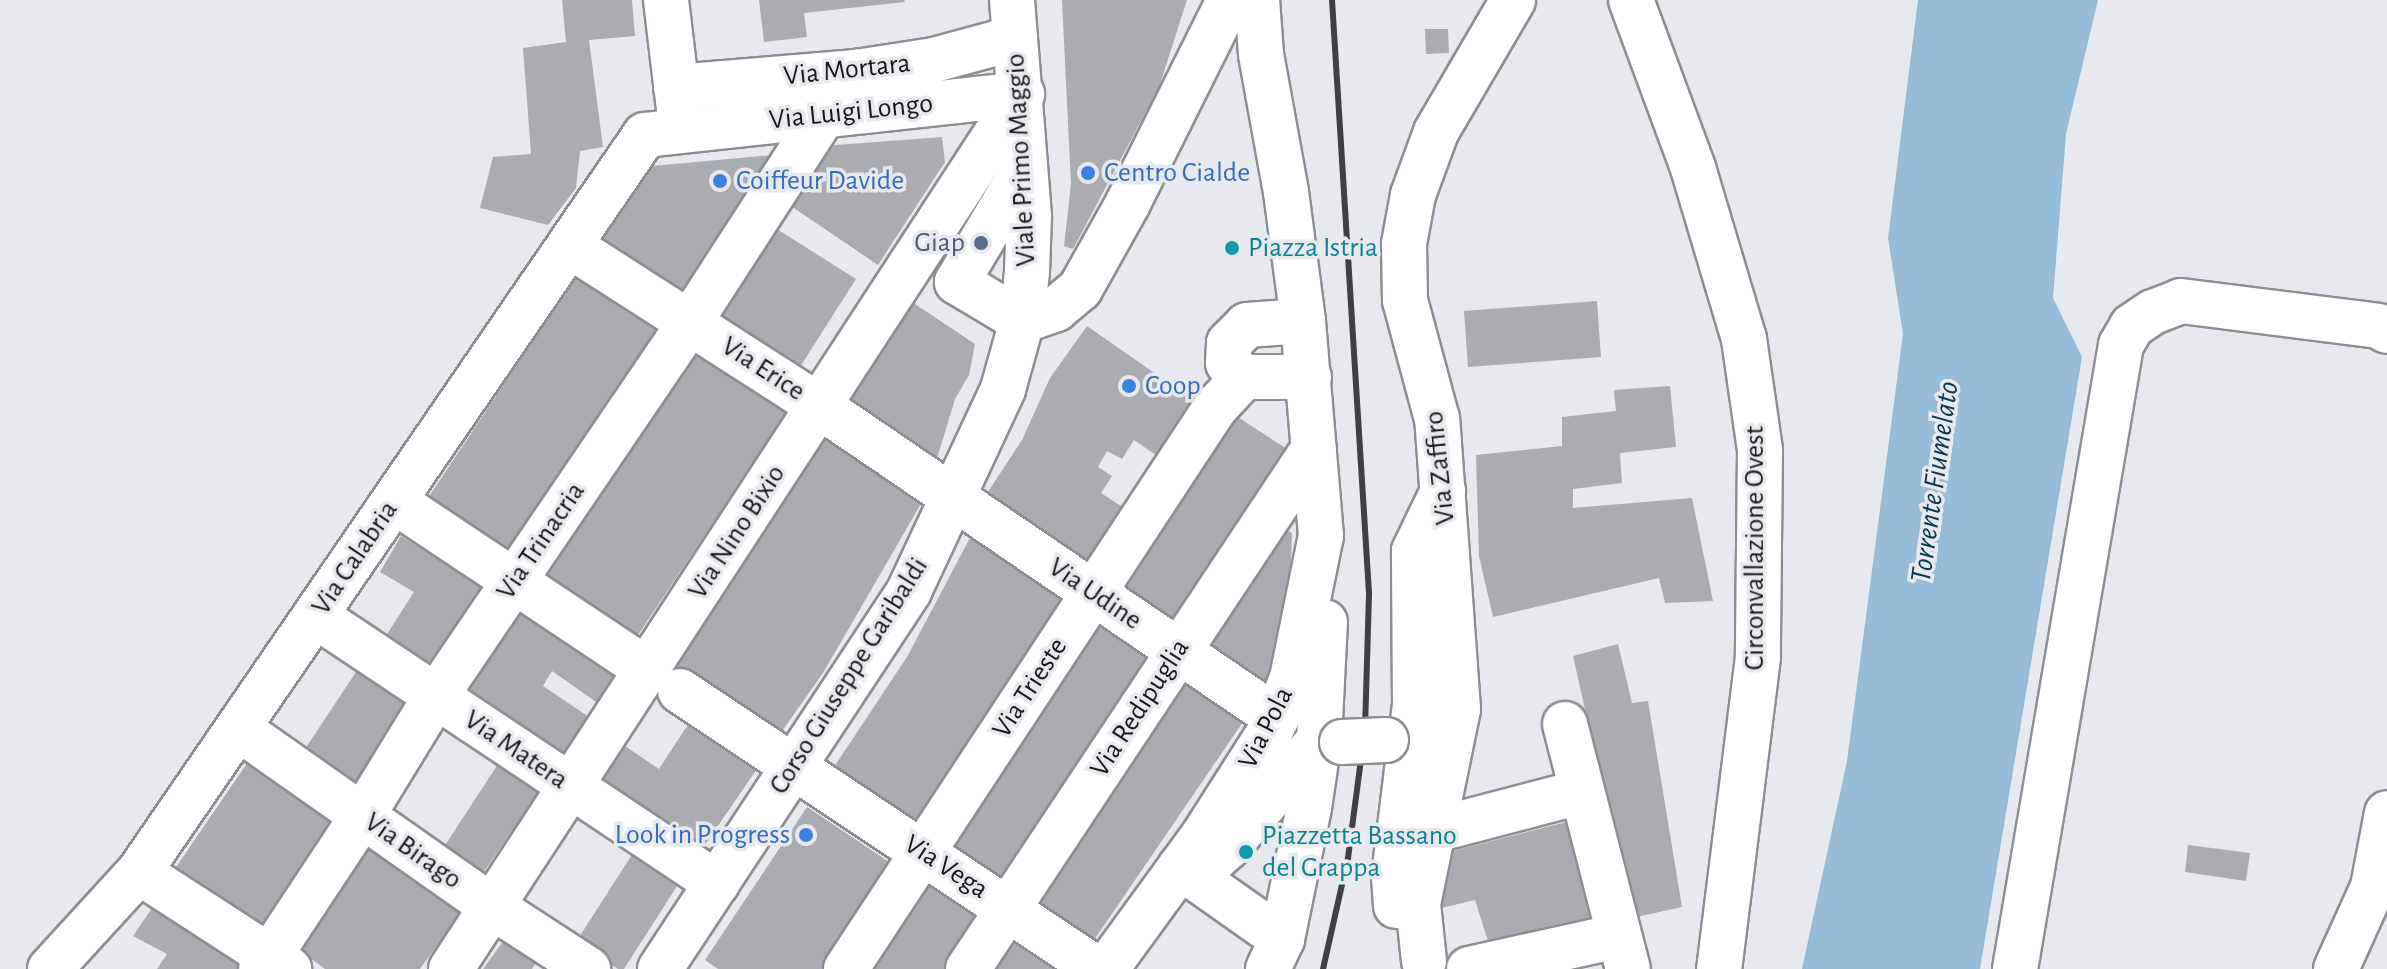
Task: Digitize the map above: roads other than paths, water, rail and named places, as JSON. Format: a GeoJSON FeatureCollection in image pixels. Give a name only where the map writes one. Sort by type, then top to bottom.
{"type":"FeatureCollection","features":[{"type":"Feature","properties":{"kind":"street"},"geometry":{"type":"LineString","coordinates":[[663,133],[676,87],[666,0]]}},
{"type":"Feature","properties":{"kind":"street"},"geometry":{"type":"LineString","coordinates":[[1025,168],[957,282],[1022,321],[1056,309],[1080,289],[1128,203],[1229,0]]}},
{"type":"Feature","properties":{"kind":"street","name":"Via Pola"},"geometry":{"type":"LineString","coordinates":[[1106,969],[1187,872],[1277,718],[1292,678],[1321,536],[1303,321],[1286,192],[1261,54],[1257,0]]}},
{"type":"Feature","properties":{"kind":"street","name":"Via Zaffiro"},"geometry":{"type":"LineString","coordinates":[[1439,965],[1418,904],[1458,709],[1437,419],[1405,300],[1404,244],[1413,195],[1436,132],[1513,0]]}},
{"type":"Feature","properties":{"kind":"street","name":"Circonvallazione Ovest"},"geometry":{"type":"LineString","coordinates":[[1631,0],[1693,168],[1744,339],[1760,450],[1758,657],[1719,969]]}},
{"type":"Feature","properties":{"kind":"street","name":"Via Mortara"},"geometry":{"type":"LineString","coordinates":[[676,87],[856,72],[934,60],[1014,19]]}},
{"type":"Feature","properties":{"kind":"street","name":"Viale Primo Maggio"},"geometry":{"type":"LineString","coordinates":[[1014,19],[1022,94],[1028,258],[1022,321]]}},
{"type":"Feature","properties":{"kind":"street","name":"Via Trinacria"},"geometry":{"type":"LineString","coordinates":[[273,965],[436,696],[690,322],[824,115],[856,72]]}},
{"type":"Feature","properties":{"kind":"street","name":"Via Luigi Longo"},"geometry":{"type":"LineString","coordinates":[[663,133],[1022,94]]}},
{"type":"Feature","properties":{"kind":"street","name":"Via Nino Bixio"},"geometry":{"type":"LineString","coordinates":[[451,969],[572,786],[664,680],[819,406],[1022,94]]}},
{"type":"Feature","properties":{"kind":"street","name":"Via Calabria"},"geometry":{"type":"LineString","coordinates":[[50,969],[139,872],[570,246],[663,133]]}},
{"type":"Feature","properties":{"kind":"street","name":"Via Erice"},"geometry":{"type":"LineString","coordinates":[[570,246],[819,406],[952,498]]}},
{"type":"Feature","properties":{"kind":"street"},"geometry":{"type":"LineString","coordinates":[[2015,969],[2121,345],[2132,326],[2153,312],[2181,301],[2378,326],[2387,331]]}},
{"type":"Feature","properties":{"kind":"street","name":"Corso Giuseppe Garibaldi"},"geometry":{"type":"LineString","coordinates":[[670,965],[717,883],[909,591],[1003,389],[1022,321]]}},
{"type":"Feature","properties":{"kind":"street"},"geometry":{"type":"LineString","coordinates":[[1303,321],[1247,325],[1229,343],[1230,393],[1309,377]]}},
{"type":"Feature","properties":{"kind":"street","name":"Via Trieste"},"geometry":{"type":"LineString","coordinates":[[846,969],[1092,592],[1230,393]]}},
{"type":"Feature","properties":{"kind":"street","name":"Via Redipuglia"},"geometry":{"type":"LineString","coordinates":[[968,969],[1314,448]]}},
{"type":"Feature","properties":{"kind":"street"},"geometry":{"type":"LineString","coordinates":[[1439,965],[1397,924],[1394,876],[1399,740],[1414,551],[1444,489]]}},
{"type":"Feature","properties":{"kind":"street","name":"Via Udine"},"geometry":{"type":"LineString","coordinates":[[952,498],[1277,718]]}},
{"type":"Feature","properties":{"kind":"street","name":"Via Vega"},"geometry":{"type":"LineString","coordinates":[[394,501],[1097,969]]}},
{"type":"Feature","properties":{"kind":"street"},"geometry":{"type":"LineString","coordinates":[[1321,536],[1330,741],[1275,954],[1187,872],[1228,847],[1330,741],[1399,740]]}},
{"type":"Feature","properties":{"kind":"street","name":"Via Matera"},"geometry":{"type":"LineString","coordinates":[[316,616],[717,883]]}},
{"type":"Feature","properties":{"kind":"street"},"geometry":{"type":"LineString","coordinates":[[1469,969],[1623,952],[1565,724]]}},
{"type":"Feature","properties":{"kind":"street","name":"Via Birago"},"geometry":{"type":"LineString","coordinates":[[239,729],[491,906],[588,969]]}},
{"type":"Feature","properties":{"kind":"street"},"geometry":{"type":"LineString","coordinates":[[1432,831],[1581,792]]}},
{"type":"Feature","properties":{"kind":"street"},"geometry":{"type":"LineString","coordinates":[[2336,969],[2373,887],[2387,813]]}},
{"type":"Feature","properties":{"kind":"street"},"geometry":{"type":"LineString","coordinates":[[139,872],[273,965]]}},
{"type":"Feature","properties":{"kind":"water","name":"Torrente Fiumelato"},"geometry":{"type":"Polygon","coordinates":[[[1918,0],[2098,0],[2066,134],[2053,298],[2082,357],[1980,969],[1802,969],[1847,761],[1903,334],[1888,238],[1918,0]]]}},
{"type":"Feature","properties":{"kind":"railway"},"geometry":{"type":"LineString","coordinates":[[1323,969],[1348,858],[1365,729],[1369,593],[1332,0]]}},
{"type":"Feature","properties":{"kind":"place","name":"Centro Cialde"},"geometry":{"type":"Point","coordinates":[1088,173]}},
{"type":"Feature","properties":{"kind":"place","name":"Coiffeur Davide"},"geometry":{"type":"Point","coordinates":[720,181]}},
{"type":"Feature","properties":{"kind":"place","name":"Giap"},"geometry":{"type":"Point","coordinates":[981,243]}},
{"type":"Feature","properties":{"kind":"place","name":"Piazza Istria"},"geometry":{"type":"Point","coordinates":[1232,248]}},
{"type":"Feature","properties":{"kind":"place","name":"Coop"},"geometry":{"type":"Point","coordinates":[1129,386]}},
{"type":"Feature","properties":{"kind":"place","name":"Look in Progress"},"geometry":{"type":"Point","coordinates":[806,835]}},
{"type":"Feature","properties":{"kind":"place","name":"Piazzetta Bassano del Grappa"},"geometry":{"type":"Point","coordinates":[1246,852]}}]}
